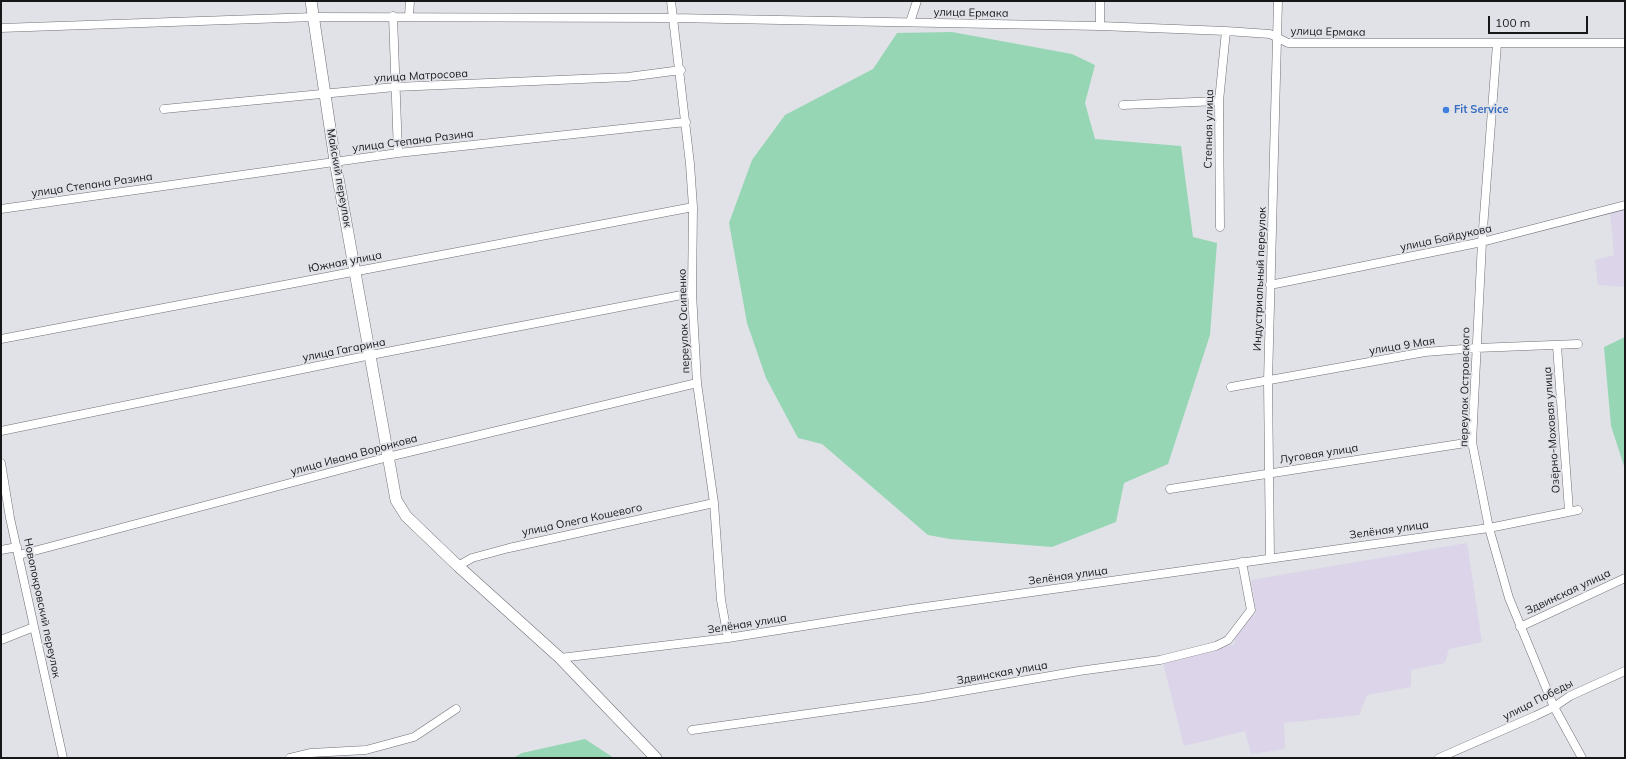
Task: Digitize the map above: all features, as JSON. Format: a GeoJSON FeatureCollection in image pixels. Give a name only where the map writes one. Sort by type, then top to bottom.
{"type":"FeatureCollection","features":[{"type":"Feature","properties":{"kind":"main road","name":"Майский переулок"},"geometry":{"type":"LineString","coordinates":[[310,1],[314,17],[335,161],[356,270],[394,494],[399,505],[406,516],[458,566],[560,658],[656,758]]}},
{"type":"Feature","properties":{"kind":"street"},"geometry":{"type":"LineString","coordinates":[[409,16],[410,1]]}},
{"type":"Feature","properties":{"kind":"street","name":"переулок Осипенко"},"geometry":{"type":"LineString","coordinates":[[671,1],[681,70],[693,207],[692,293],[697,383],[714,503],[721,600],[728,638]]}},
{"type":"Feature","properties":{"kind":"street"},"geometry":{"type":"LineString","coordinates":[[910,22],[916,1]]}},
{"type":"Feature","properties":{"kind":"street"},"geometry":{"type":"LineString","coordinates":[[1100,1],[1100,26]]}},
{"type":"Feature","properties":{"kind":"street","name":"Индустриальный переулок"},"geometry":{"type":"LineString","coordinates":[[1270,558],[1268,381],[1278,1]]}},
{"type":"Feature","properties":{"kind":"street"},"geometry":{"type":"LineString","coordinates":[[393,16],[398,153]]}},
{"type":"Feature","properties":{"kind":"street","name":"улица Ермака"},"geometry":{"type":"LineString","coordinates":[[1,28],[314,17],[409,16],[673,18],[1100,26],[1226,31],[1270,34],[1288,44],[1625,43]]}},
{"type":"Feature","properties":{"kind":"street","name":"Степная улица"},"geometry":{"type":"LineString","coordinates":[[1220,227],[1219,101],[1226,31]]}},
{"type":"Feature","properties":{"kind":"street","name":"переулок Островского"},"geometry":{"type":"LineString","coordinates":[[1497,44],[1482,242],[1472,442],[1489,528],[1509,598],[1554,707],[1581,758]]}},
{"type":"Feature","properties":{"kind":"street","name":"улица Матросова"},"geometry":{"type":"LineString","coordinates":[[164,109],[325,93],[395,88],[628,78],[681,70]]}},
{"type":"Feature","properties":{"kind":"street"},"geometry":{"type":"LineString","coordinates":[[1123,106],[1219,101]]}},
{"type":"Feature","properties":{"kind":"street","name":"улица Степана Разина"},"geometry":{"type":"LineString","coordinates":[[1,208],[398,153],[686,122]]}},
{"type":"Feature","properties":{"kind":"street","name":"улица Байдукова"},"geometry":{"type":"LineString","coordinates":[[1270,284],[1482,242],[1625,205]]}},
{"type":"Feature","properties":{"kind":"street","name":"Южная улица"},"geometry":{"type":"LineString","coordinates":[[1,339],[356,270],[693,207]]}},
{"type":"Feature","properties":{"kind":"street","name":"улица Гагарина"},"geometry":{"type":"LineString","coordinates":[[1,431],[371,355],[692,293]]}},
{"type":"Feature","properties":{"kind":"street","name":"улица 9 Мая"},"geometry":{"type":"LineString","coordinates":[[1231,387],[1425,352],[1476,348],[1578,344]]}},
{"type":"Feature","properties":{"kind":"street","name":"Озёрно-Моховая улица"},"geometry":{"type":"LineString","coordinates":[[1557,346],[1569,511]]}},
{"type":"Feature","properties":{"kind":"street","name":"улица Ивана Воронкова"},"geometry":{"type":"LineString","coordinates":[[1,550],[18,551],[388,457],[697,383]]}},
{"type":"Feature","properties":{"kind":"street","name":"Луговая улица"},"geometry":{"type":"LineString","coordinates":[[1170,489],[1472,442]]}},
{"type":"Feature","properties":{"kind":"street","name":"Новопокровский переулок"},"geometry":{"type":"LineString","coordinates":[[1,463],[18,551],[63,758]]}},
{"type":"Feature","properties":{"kind":"street","name":"улица Олега Кошевого"},"geometry":{"type":"LineString","coordinates":[[458,566],[472,558],[509,548],[714,503]]}},
{"type":"Feature","properties":{"kind":"street","name":"Зелёная улица"},"geometry":{"type":"LineString","coordinates":[[560,658],[728,638],[911,609],[1489,528],[1578,510]]}},
{"type":"Feature","properties":{"kind":"street","name":"Здвинская улица"},"geometry":{"type":"LineString","coordinates":[[692,730],[922,698],[1079,671],[1160,660],[1216,646],[1228,640],[1250,610],[1242,562]]}},
{"type":"Feature","properties":{"kind":"street","name":"Здвинская улица"},"geometry":{"type":"LineString","coordinates":[[1520,627],[1625,578]]}},
{"type":"Feature","properties":{"kind":"street"},"geometry":{"type":"LineString","coordinates":[[1,640],[34,627]]}},
{"type":"Feature","properties":{"kind":"street","name":"улица Победы"},"geometry":{"type":"LineString","coordinates":[[1439,758],[1554,707],[1570,696],[1625,671]]}},
{"type":"Feature","properties":{"kind":"street"},"geometry":{"type":"LineString","coordinates":[[290,758],[311,753],[366,750],[414,737],[456,709]]}},
{"type":"Feature","properties":{"kind":"shaded area"},"geometry":{"type":"Polygon","coordinates":[[[1625,207],[1625,287],[1598,285],[1595,260],[1614,255],[1610,212],[1625,207]]]}},
{"type":"Feature","properties":{"kind":"shaded area"},"geometry":{"type":"Polygon","coordinates":[[[1467,543],[1482,642],[1449,649],[1445,663],[1411,670],[1411,687],[1367,695],[1359,715],[1284,723],[1285,749],[1251,754],[1245,731],[1184,746],[1163,663],[1235,644],[1234,624],[1256,614],[1251,580],[1467,543]]]}},
{"type":"Feature","properties":{"kind":"green space"},"geometry":{"type":"Polygon","coordinates":[[[952,32],[1072,54],[1095,65],[1085,103],[1095,139],[1181,146],[1193,237],[1217,243],[1210,335],[1168,464],[1124,483],[1116,522],[1052,547],[950,539],[928,535],[822,444],[798,438],[766,378],[747,323],[729,223],[752,160],[785,115],[873,69],[897,33],[952,32]]]}},
{"type":"Feature","properties":{"kind":"green space"},"geometry":{"type":"Polygon","coordinates":[[[1625,337],[1625,469],[1611,426],[1604,347],[1625,337]]]}},
{"type":"Feature","properties":{"kind":"green space"},"geometry":{"type":"Polygon","coordinates":[[[585,739],[614,758],[513,758],[522,753],[585,739]]]}},
{"type":"Feature","properties":{"kind":"place","name":"Fit Service"},"geometry":{"type":"Point","coordinates":[1446,110]}}]}
